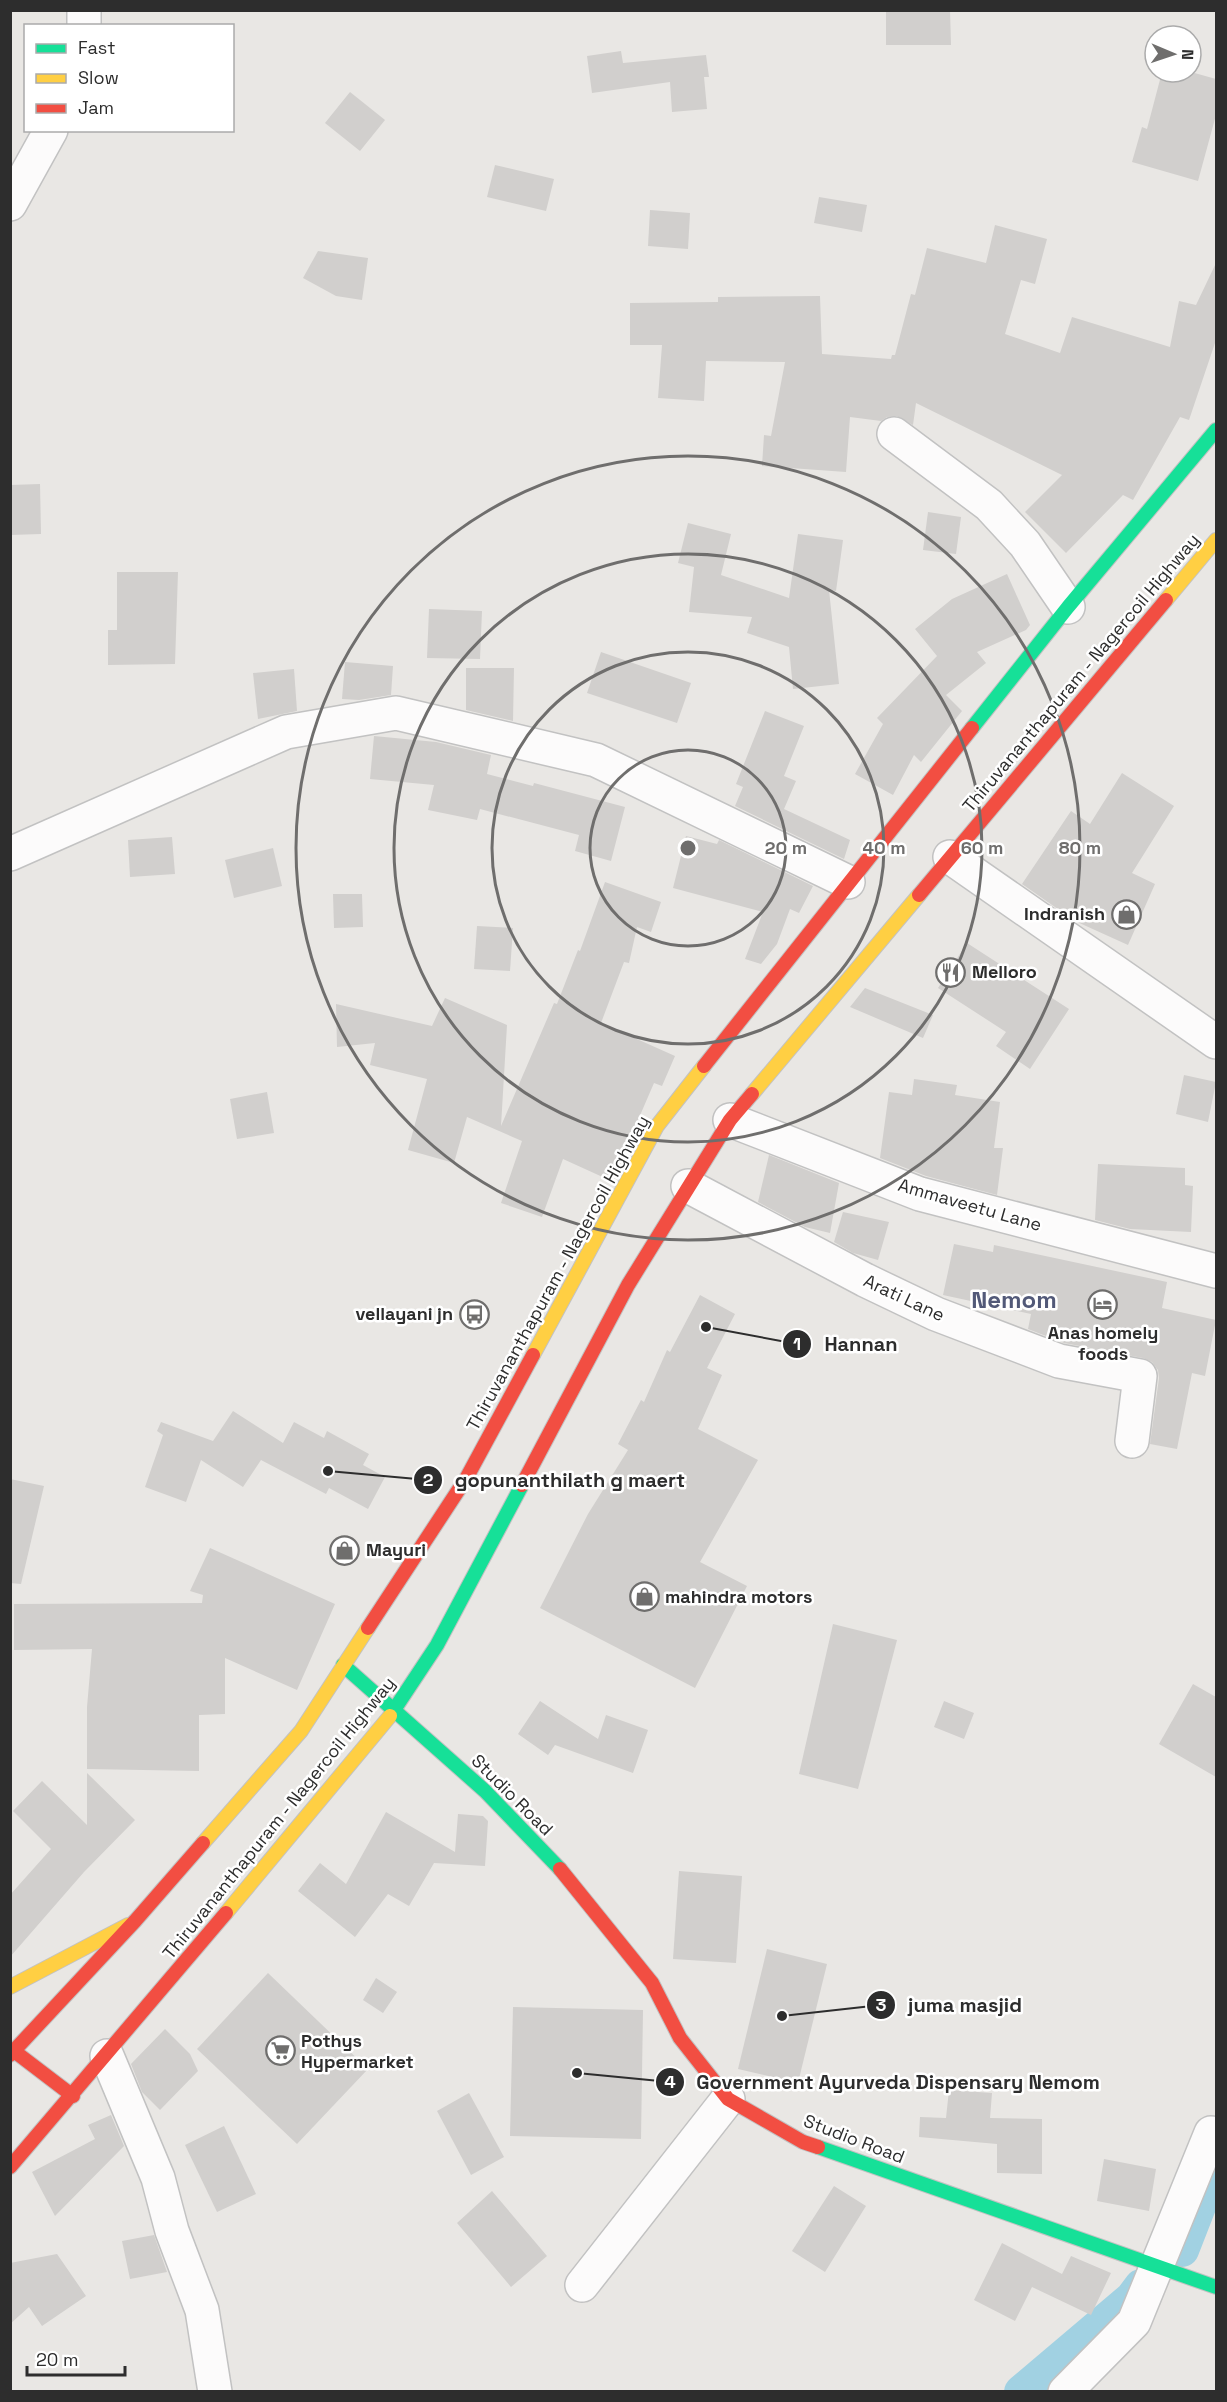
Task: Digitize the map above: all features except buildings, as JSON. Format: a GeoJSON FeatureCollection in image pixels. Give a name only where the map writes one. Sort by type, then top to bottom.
{"type":"FeatureCollection","features":[{"type":"Feature","properties":{"kind":"main road","name":"Thiruvananthapuram - Nagercoil Highway"},"geometry":{"type":"LineString","coordinates":[[12,2052],[135,1921],[301,1731],[467,1477],[657,1126],[1068,607],[1216,430]]}},
{"type":"Feature","properties":{"kind":"main road","name":"Thiruvananthapuram - Nagercoil Highway"},"geometry":{"type":"LineString","coordinates":[[10,2168],[73,2096],[394,1710],[437,1645],[628,1285],[730,1120],[1216,540]]}},
{"type":"Feature","properties":{"kind":"main road","name":"Studio Road"},"geometry":{"type":"LineString","coordinates":[[343,1665],[485,1791],[563,1872],[652,1983],[680,2038],[728,2099],[803,2142],[1155,2268],[1216,2287]]}},
{"type":"Feature","properties":{"kind":"main road"},"geometry":{"type":"LineString","coordinates":[[10,1986],[135,1921]]}},
{"type":"Feature","properties":{"kind":"main road"},"geometry":{"type":"LineString","coordinates":[[12,2052],[73,2096]]}},
{"type":"Feature","properties":{"kind":"street"},"geometry":{"type":"LineString","coordinates":[[10,204],[50,132]]}},
{"type":"Feature","properties":{"kind":"street"},"geometry":{"type":"LineString","coordinates":[[894,434],[989,505],[1025,544],[1068,607]]}},
{"type":"Feature","properties":{"kind":"street"},"geometry":{"type":"LineString","coordinates":[[10,854],[286,732],[396,712],[596,760],[848,882]]}},
{"type":"Feature","properties":{"kind":"street"},"geometry":{"type":"LineString","coordinates":[[951,857],[1216,1042]]}},
{"type":"Feature","properties":{"kind":"street","name":"Ammaveetu Lane"},"geometry":{"type":"LineString","coordinates":[[730,1120],[920,1194],[1216,1271]]}},
{"type":"Feature","properties":{"kind":"street","name":"Arati Lane"},"geometry":{"type":"LineString","coordinates":[[688,1186],[865,1280],[936,1314],[1059,1361],[1140,1376],[1132,1441]]}},
{"type":"Feature","properties":{"kind":"street"},"geometry":{"type":"LineString","coordinates":[[106,2056],[158,2178],[172,2231],[202,2310],[215,2391]]}},
{"type":"Feature","properties":{"kind":"street"},"geometry":{"type":"LineString","coordinates":[[582,2285],[728,2099]]}},
{"type":"Feature","properties":{"kind":"street"},"geometry":{"type":"LineString","coordinates":[[1065,2391],[1134,2322],[1211,2133]]}},
{"type":"Feature","properties":{"kind":"waterway"},"geometry":{"type":"LineString","coordinates":[[1182,2250],[1216,2163]]}},
{"type":"Feature","properties":{"kind":"waterway"},"geometry":{"type":"LineString","coordinates":[[1021,2392],[1132,2298],[1141,2286]]}},
{"type":"Feature","properties":{"kind":"traffic: fast"},"geometry":{"type":"LineString","coordinates":[[972,728],[1068,607],[1216,430]]}},
{"type":"Feature","properties":{"kind":"traffic: fast"},"geometry":{"type":"LineString","coordinates":[[390,1716],[437,1645],[522,1485]]}},
{"type":"Feature","properties":{"kind":"traffic: fast"},"geometry":{"type":"LineString","coordinates":[[343,1665],[485,1791],[560,1869]]}},
{"type":"Feature","properties":{"kind":"traffic: fast"},"geometry":{"type":"LineString","coordinates":[[818,2147],[1216,2287]]}},
{"type":"Feature","properties":{"kind":"traffic: slow"},"geometry":{"type":"LineString","coordinates":[[1166,600],[1216,540]]}},
{"type":"Feature","properties":{"kind":"traffic: slow"},"geometry":{"type":"LineString","coordinates":[[752,1094],[919,895]]}},
{"type":"Feature","properties":{"kind":"traffic: slow"},"geometry":{"type":"LineString","coordinates":[[533,1355],[657,1126],[704,1066]]}},
{"type":"Feature","properties":{"kind":"traffic: slow"},"geometry":{"type":"LineString","coordinates":[[203,1843],[301,1731],[368,1628]]}},
{"type":"Feature","properties":{"kind":"traffic: slow"},"geometry":{"type":"LineString","coordinates":[[226,1913],[390,1716]]}},
{"type":"Feature","properties":{"kind":"traffic: slow"},"geometry":{"type":"LineString","coordinates":[[10,1987],[128,1925]]}},
{"type":"Feature","properties":{"kind":"traffic: jam"},"geometry":{"type":"LineString","coordinates":[[919,895],[1166,600]]}},
{"type":"Feature","properties":{"kind":"traffic: jam"},"geometry":{"type":"LineString","coordinates":[[704,1066],[972,728]]}},
{"type":"Feature","properties":{"kind":"traffic: jam"},"geometry":{"type":"LineString","coordinates":[[522,1485],[628,1285],[730,1120],[752,1094]]}},
{"type":"Feature","properties":{"kind":"traffic: jam"},"geometry":{"type":"LineString","coordinates":[[368,1628],[467,1477],[533,1355]]}},
{"type":"Feature","properties":{"kind":"traffic: jam"},"geometry":{"type":"LineString","coordinates":[[10,2055],[135,1921],[203,1843]]}},
{"type":"Feature","properties":{"kind":"traffic: jam"},"geometry":{"type":"LineString","coordinates":[[560,1869],[652,1983],[680,2038],[728,2099],[803,2142],[818,2147]]}},
{"type":"Feature","properties":{"kind":"traffic: jam"},"geometry":{"type":"LineString","coordinates":[[10,2167],[226,1913]]}},
{"type":"Feature","properties":{"kind":"traffic: jam"},"geometry":{"type":"LineString","coordinates":[[14,2051],[73,2096]]}},
{"type":"Feature","properties":{"kind":"place","name":"Indranish"},"geometry":{"type":"Point","coordinates":[1126,914]}},
{"type":"Feature","properties":{"kind":"place","name":"Melloro"},"geometry":{"type":"Point","coordinates":[951,972]}},
{"type":"Feature","properties":{"kind":"place","name":"Anas homely foods"},"geometry":{"type":"Point","coordinates":[1103,1304]}},
{"type":"Feature","properties":{"kind":"place","name":"vellayani jn"},"geometry":{"type":"Point","coordinates":[474,1314]}},
{"type":"Feature","properties":{"kind":"place","name":"Hannan"},"geometry":{"type":"Point","coordinates":[706,1327]}},
{"type":"Feature","properties":{"kind":"place","name":"gopunanthilath g maert"},"geometry":{"type":"Point","coordinates":[328,1471]}},
{"type":"Feature","properties":{"kind":"place","name":"Mayuri"},"geometry":{"type":"Point","coordinates":[345,1550]}},
{"type":"Feature","properties":{"kind":"place","name":"mahindra motors"},"geometry":{"type":"Point","coordinates":[644,1597]}},
{"type":"Feature","properties":{"kind":"place","name":"juma masjid"},"geometry":{"type":"Point","coordinates":[782,2016]}},
{"type":"Feature","properties":{"kind":"place","name":"Pothys Hypermarket"},"geometry":{"type":"Point","coordinates":[280,2051]}},
{"type":"Feature","properties":{"kind":"place","name":"Government Ayurveda Dispensary Nemom"},"geometry":{"type":"Point","coordinates":[577,2073]}},
{"type":"Feature","properties":{"kind":"district","name":"Nemom"},"geometry":{"type":"Point","coordinates":[1014,1300]}}]}
